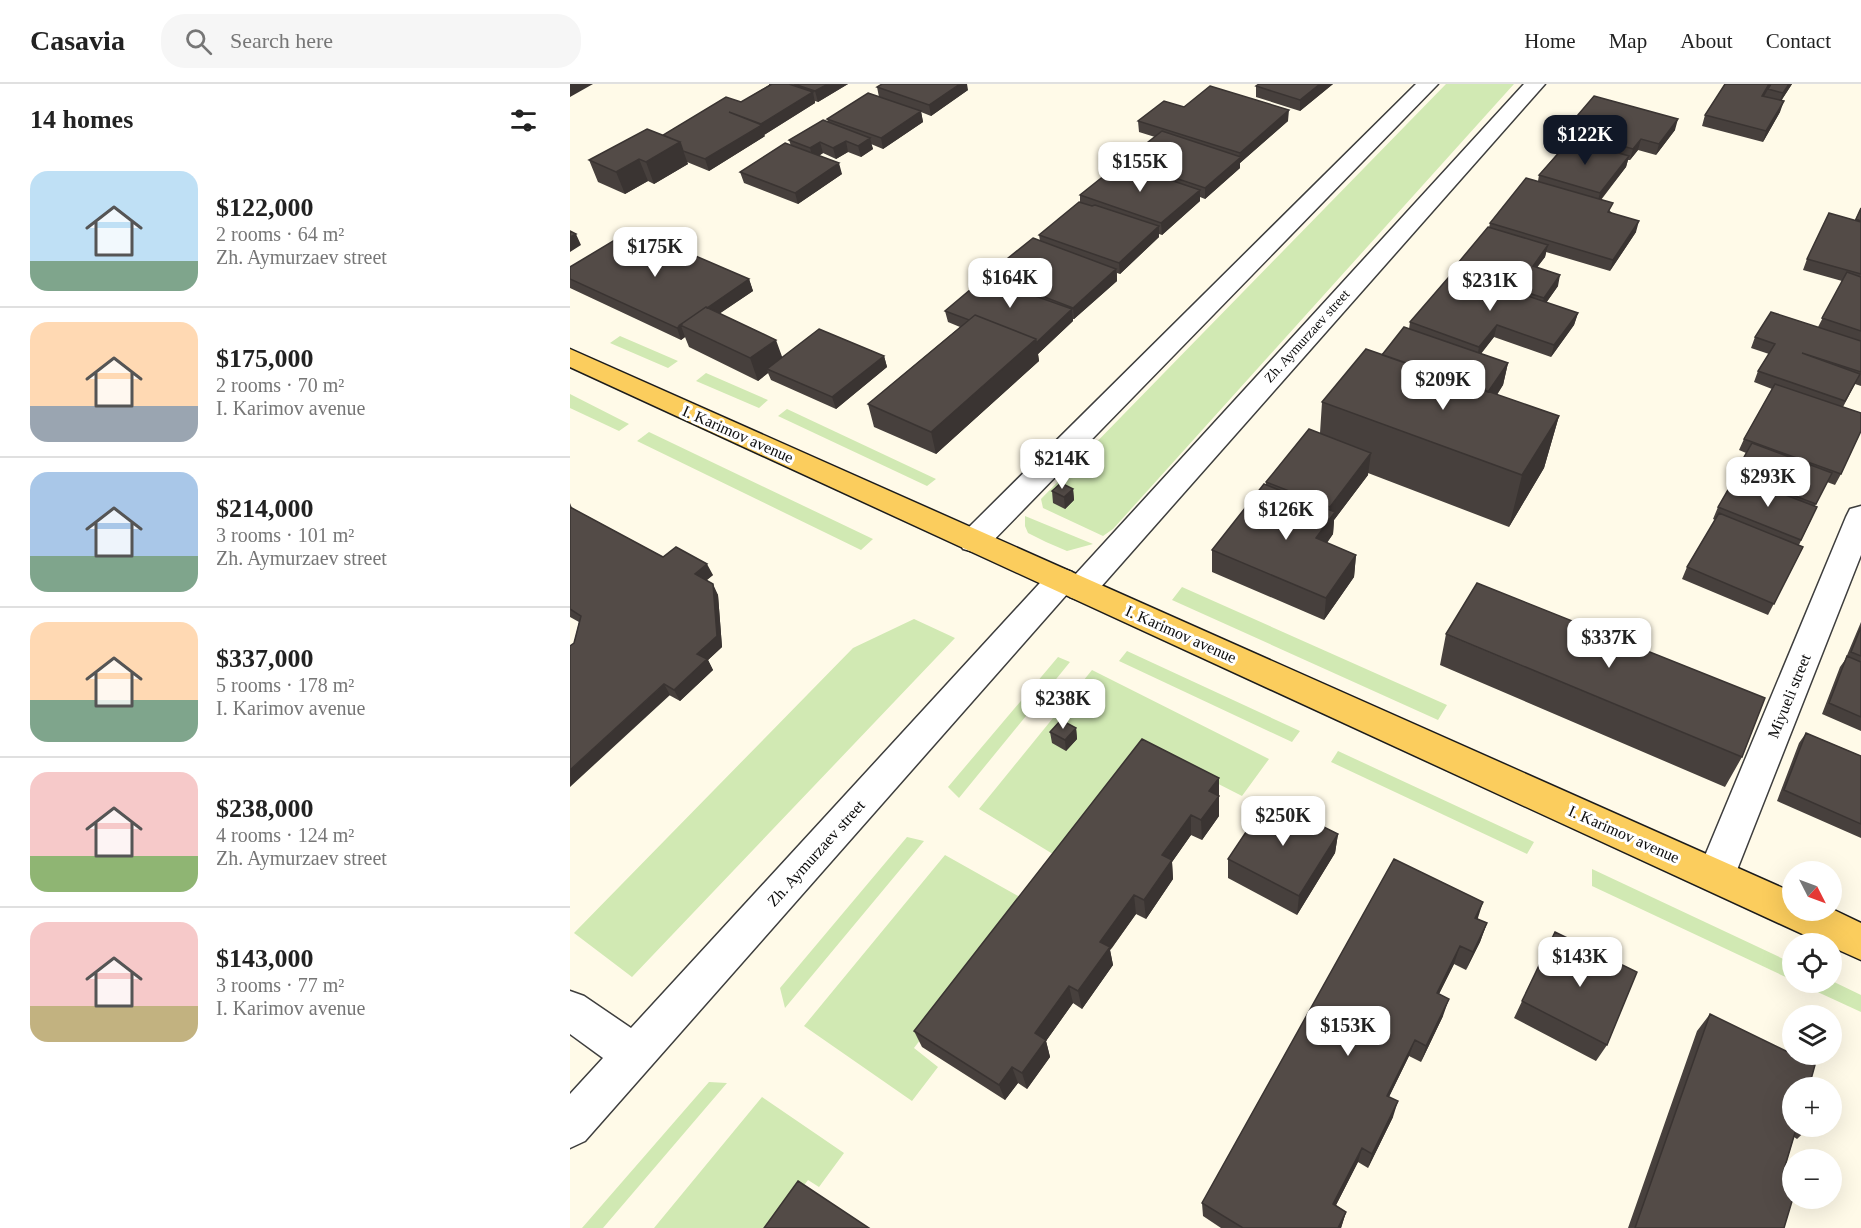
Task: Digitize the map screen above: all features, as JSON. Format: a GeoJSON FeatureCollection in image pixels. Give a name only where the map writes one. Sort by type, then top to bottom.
{"type":"FeatureCollection","features":[{"type":"Feature","properties":{"kind":"main road","name":"I. Karimov avenue"},"geometry":{"type":"LineString","coordinates":[[570,357],[1782,905]]}},
{"type":"Feature","properties":{"kind":"main road","name":"I. Karimov avenue"},"geometry":{"type":"LineString","coordinates":[[1816,921],[1861,942]]}},
{"type":"Feature","properties":{"kind":"street"},"geometry":{"type":"LineString","coordinates":[[974,541],[1428,84]]}},
{"type":"Feature","properties":{"kind":"street","name":"Zh. Aymurzaev street"},"geometry":{"type":"LineString","coordinates":[[570,1126],[1535,84]]}},
{"type":"Feature","properties":{"kind":"street","name":"Miyueli street"},"geometry":{"type":"LineString","coordinates":[[1716,875],[1861,517]]}},
{"type":"Feature","properties":{"kind":"street"},"geometry":{"type":"LineString","coordinates":[[570,1010],[634,1055]]}},
{"type":"Feature","properties":{"kind":"green space"},"geometry":{"type":"Polygon","coordinates":[[[1446,84],[1514,84],[1113,529],[1103,536],[1043,508],[1041,499],[1446,84]]]}},
{"type":"Feature","properties":{"kind":"green space"},"geometry":{"type":"Polygon","coordinates":[[[620,336],[678,361],[668,368],[610,343],[620,336]]]}},
{"type":"Feature","properties":{"kind":"green space"},"geometry":{"type":"Polygon","coordinates":[[[706,373],[768,400],[759,408],[696,381],[706,373]]]}},
{"type":"Feature","properties":{"kind":"green space"},"geometry":{"type":"Polygon","coordinates":[[[570,394],[629,424],[619,431],[570,408],[570,394]]]}},
{"type":"Feature","properties":{"kind":"green space"},"geometry":{"type":"Polygon","coordinates":[[[787,409],[936,479],[927,486],[778,416],[787,409]]]}},
{"type":"Feature","properties":{"kind":"green space"},"geometry":{"type":"Polygon","coordinates":[[[649,432],[873,539],[861,550],[637,441],[649,432]]]}},
{"type":"Feature","properties":{"kind":"green space"},"geometry":{"type":"Polygon","coordinates":[[[1025,516],[1093,544],[1067,551],[1028,533],[1025,516]]]}},
{"type":"Feature","properties":{"kind":"green space"},"geometry":{"type":"Polygon","coordinates":[[[1182,587],[1447,705],[1438,720],[1172,600],[1182,587]]]}},
{"type":"Feature","properties":{"kind":"green space"},"geometry":{"type":"Polygon","coordinates":[[[914,619],[955,638],[632,977],[574,933],[853,648],[914,619]]]}},
{"type":"Feature","properties":{"kind":"green space"},"geometry":{"type":"Polygon","coordinates":[[[1127,651],[1300,731],[1292,742],[1119,661],[1127,651]]]}},
{"type":"Feature","properties":{"kind":"green space"},"geometry":{"type":"Polygon","coordinates":[[[1058,657],[1070,662],[959,798],[948,787],[1058,657]]]}},
{"type":"Feature","properties":{"kind":"green space"},"geometry":{"type":"Polygon","coordinates":[[[1092,670],[1269,759],[1242,796],[1146,747],[1061,859],[979,809],[1092,670]]]}},
{"type":"Feature","properties":{"kind":"green space"},"geometry":{"type":"Polygon","coordinates":[[[1338,751],[1534,842],[1527,854],[1331,762],[1338,751]]]}},
{"type":"Feature","properties":{"kind":"green space"},"geometry":{"type":"Polygon","coordinates":[[[907,837],[924,841],[785,1008],[780,988],[907,837]]]}},
{"type":"Feature","properties":{"kind":"green space"},"geometry":{"type":"Polygon","coordinates":[[[945,855],[1027,901],[914,1048],[938,1067],[912,1101],[804,1026],[945,855]]]}},
{"type":"Feature","properties":{"kind":"green space"},"geometry":{"type":"Polygon","coordinates":[[[1592,869],[1782,958],[1782,975],[1592,886],[1592,869]]]}},
{"type":"Feature","properties":{"kind":"green space"},"geometry":{"type":"Polygon","coordinates":[[[1842,986],[1861,995],[1861,1012],[1820,993],[1842,993],[1842,986]]]}},
{"type":"Feature","properties":{"kind":"green space"},"geometry":{"type":"Polygon","coordinates":[[[709,1082],[727,1083],[603,1228],[582,1228],[709,1082]]]}},
{"type":"Feature","properties":{"kind":"green space"},"geometry":{"type":"Polygon","coordinates":[[[762,1097],[844,1153],[819,1187],[808,1180],[772,1228],[654,1228],[762,1097]]]}},
{"type":"Feature","properties":{"kind":"building"},"geometry":{"type":"Polygon","coordinates":[[[772,84],[789,84],[813,92],[761,124],[729,112],[762,125],[705,159],[683,151],[680,142],[663,135],[726,97],[741,102],[772,84]]]}},
{"type":"Feature","properties":{"kind":"building"},"geometry":{"type":"Polygon","coordinates":[[[794,84],[828,84],[815,91],[794,84]]]}},
{"type":"Feature","properties":{"kind":"building"},"geometry":{"type":"Polygon","coordinates":[[[882,84],[960,84],[929,105],[877,87],[882,84]]]}},
{"type":"Feature","properties":{"kind":"building"},"geometry":{"type":"Polygon","coordinates":[[[1259,84],[1320,84],[1300,100],[1256,86],[1259,84]]]}},
{"type":"Feature","properties":{"kind":"building"},"geometry":{"type":"Polygon","coordinates":[[[1725,84],[1769,84],[1762,96],[1784,101],[1766,131],[1705,115],[1725,84]]]}},
{"type":"Feature","properties":{"kind":"building"},"geometry":{"type":"Polygon","coordinates":[[[1771,84],[1789,84],[1783,93],[1768,89],[1771,84]]]}},
{"type":"Feature","properties":{"kind":"building"},"geometry":{"type":"Polygon","coordinates":[[[1210,86],[1289,110],[1240,153],[1138,121],[1164,101],[1184,107],[1210,86]]]}},
{"type":"Feature","properties":{"kind":"building"},"geometry":{"type":"Polygon","coordinates":[[[868,93],[921,111],[881,138],[827,119],[868,93]]]}},
{"type":"Feature","properties":{"kind":"building"},"geometry":{"type":"Polygon","coordinates":[[[1594,96],[1678,119],[1659,144],[1641,139],[1633,149],[1565,130],[1594,96]]]}},
{"type":"Feature","properties":{"kind":"building"},"geometry":{"type":"Polygon","coordinates":[[[823,120],[870,138],[858,146],[846,141],[833,148],[820,142],[810,148],[789,140],[823,120]]]}},
{"type":"Feature","properties":{"kind":"building"},"geometry":{"type":"Polygon","coordinates":[[[647,129],[680,142],[646,162],[639,159],[616,172],[589,160],[647,129]]]}},
{"type":"Feature","properties":{"kind":"building"},"geometry":{"type":"Polygon","coordinates":[[[1162,131],[1241,157],[1205,188],[1124,161],[1162,131]]]}},
{"type":"Feature","properties":{"kind":"building"},"geometry":{"type":"Polygon","coordinates":[[[1571,139],[1629,156],[1600,193],[1539,175],[1571,139]]]}},
{"type":"Feature","properties":{"kind":"building"},"geometry":{"type":"Polygon","coordinates":[[[785,143],[839,163],[795,193],[740,172],[785,143]]]}},
{"type":"Feature","properties":{"kind":"building"},"geometry":{"type":"Polygon","coordinates":[[[1120,163],[1200,190],[1161,223],[1080,195],[1120,163]]]}},
{"type":"Feature","properties":{"kind":"building"},"geometry":{"type":"Polygon","coordinates":[[[1526,178],[1613,203],[1608,212],[1639,221],[1613,260],[1490,223],[1526,178]]]}},
{"type":"Feature","properties":{"kind":"building"},"geometry":{"type":"Polygon","coordinates":[[[1079,202],[1159,226],[1119,263],[1039,235],[1079,202]]]}},
{"type":"Feature","properties":{"kind":"building"},"geometry":{"type":"Polygon","coordinates":[[[1861,208],[1861,221],[1856,219],[1861,208]]]}},
{"type":"Feature","properties":{"kind":"building"},"geometry":{"type":"Polygon","coordinates":[[[1829,213],[1861,222],[1861,274],[1807,259],[1829,213]]]}},
{"type":"Feature","properties":{"kind":"building"},"geometry":{"type":"Polygon","coordinates":[[[1488,227],[1548,245],[1533,266],[1560,275],[1544,298],[1453,269],[1488,227]]]}},
{"type":"Feature","properties":{"kind":"building"},"geometry":{"type":"Polygon","coordinates":[[[633,229],[749,279],[677,328],[570,279],[570,267],[633,229]]]}},
{"type":"Feature","properties":{"kind":"building"},"geometry":{"type":"Polygon","coordinates":[[[1033,238],[1116,269],[1073,308],[987,275],[1033,238]]]}},
{"type":"Feature","properties":{"kind":"building"},"geometry":{"type":"Polygon","coordinates":[[[1454,271],[1578,313],[1554,345],[1497,325],[1479,347],[1410,322],[1454,271]]]}},
{"type":"Feature","properties":{"kind":"building"},"geometry":{"type":"Polygon","coordinates":[[[1847,272],[1861,277],[1861,331],[1822,318],[1847,272]]]}},
{"type":"Feature","properties":{"kind":"building"},"geometry":{"type":"Polygon","coordinates":[[[984,278],[1072,309],[1036,343],[1036,339],[975,315],[969,320],[945,311],[984,278]]]}},
{"type":"Feature","properties":{"kind":"building"},"geometry":{"type":"Polygon","coordinates":[[[706,307],[776,340],[750,358],[680,325],[706,307]]]}},
{"type":"Feature","properties":{"kind":"building"},"geometry":{"type":"Polygon","coordinates":[[[1771,312],[1861,341],[1861,372],[1802,353],[1860,374],[1845,401],[1758,371],[1775,344],[1755,337],[1771,312]]]}},
{"type":"Feature","properties":{"kind":"building"},"geometry":{"type":"Polygon","coordinates":[[[975,315],[1036,339],[931,432],[868,404],[975,315]]]}},
{"type":"Feature","properties":{"kind":"building"},"geometry":{"type":"Polygon","coordinates":[[[1404,327],[1508,363],[1488,392],[1382,355],[1404,327]]]}},
{"type":"Feature","properties":{"kind":"building"},"geometry":{"type":"Polygon","coordinates":[[[819,329],[884,356],[832,397],[767,369],[819,329]]]}},
{"type":"Feature","properties":{"kind":"building"},"geometry":{"type":"Polygon","coordinates":[[[1366,349],[1559,416],[1522,475],[1322,402],[1366,349]]]}},
{"type":"Feature","properties":{"kind":"building"},"geometry":{"type":"Polygon","coordinates":[[[1775,384],[1861,413],[1861,431],[1841,474],[1744,439],[1775,384]]]}},
{"type":"Feature","properties":{"kind":"building"},"geometry":{"type":"Polygon","coordinates":[[[1309,429],[1371,453],[1330,507],[1266,482],[1309,429]]]}},
{"type":"Feature","properties":{"kind":"building"},"geometry":{"type":"Polygon","coordinates":[[[1752,443],[1832,473],[1816,504],[1735,473],[1752,443]]]}},
{"type":"Feature","properties":{"kind":"building"},"geometry":{"type":"Polygon","coordinates":[[[1736,476],[1817,507],[1801,540],[1718,507],[1736,476]]]}},
{"type":"Feature","properties":{"kind":"building"},"geometry":{"type":"Polygon","coordinates":[[[1061,483],[1073,489],[1064,497],[1052,491],[1061,483]]]}},
{"type":"Feature","properties":{"kind":"building"},"geometry":{"type":"Polygon","coordinates":[[[1264,484],[1335,512],[1316,538],[1356,555],[1326,598],[1212,550],[1264,484]]]}},
{"type":"Feature","properties":{"kind":"building"},"geometry":{"type":"Polygon","coordinates":[[[570,507],[663,557],[676,547],[707,564],[695,574],[713,584],[717,636],[697,654],[707,659],[674,690],[664,684],[570,770],[570,646],[574,643],[581,616],[570,609],[570,507]]]}},
{"type":"Feature","properties":{"kind":"building"},"geometry":{"type":"Polygon","coordinates":[[[1719,513],[1803,547],[1774,604],[1687,567],[1719,513]]]}},
{"type":"Feature","properties":{"kind":"building"},"geometry":{"type":"Polygon","coordinates":[[[1477,583],[1765,698],[1742,757],[1446,634],[1477,583]]]}},
{"type":"Feature","properties":{"kind":"building"},"geometry":{"type":"Polygon","coordinates":[[[1861,627],[1861,656],[1851,652],[1861,627]]]}},
{"type":"Feature","properties":{"kind":"building"},"geometry":{"type":"Polygon","coordinates":[[[1847,656],[1861,662],[1861,717],[1829,703],[1847,656]]]}},
{"type":"Feature","properties":{"kind":"building"},"geometry":{"type":"Polygon","coordinates":[[[1061,720],[1076,728],[1065,740],[1050,732],[1061,720]]]}},
{"type":"Feature","properties":{"kind":"building"},"geometry":{"type":"Polygon","coordinates":[[[1806,733],[1861,756],[1861,824],[1784,790],[1806,733]]]}},
{"type":"Feature","properties":{"kind":"building"},"geometry":{"type":"Polygon","coordinates":[[[1142,739],[1219,778],[1209,791],[1219,796],[1201,820],[1191,815],[1162,855],[1172,860],[1144,900],[1134,895],[1100,942],[1110,947],[1078,991],[1069,986],[1035,1033],[1046,1040],[1022,1073],[1012,1067],[999,1085],[914,1031],[1142,739]]]}},
{"type":"Feature","properties":{"kind":"building"},"geometry":{"type":"Polygon","coordinates":[[[1268,799],[1338,834],[1299,896],[1228,859],[1268,799]]]}},
{"type":"Feature","properties":{"kind":"building"},"geometry":{"type":"Polygon","coordinates":[[[1394,859],[1483,902],[1475,918],[1487,923],[1473,952],[1460,946],[1437,993],[1449,999],[1426,1046],[1415,1040],[1387,1096],[1398,1101],[1372,1154],[1362,1148],[1333,1204],[1346,1212],[1338,1228],[1243,1228],[1202,1203],[1394,859]]]}},
{"type":"Feature","properties":{"kind":"building"},"geometry":{"type":"Polygon","coordinates":[[[1555,932],[1637,972],[1607,1045],[1522,1001],[1555,932]]]}},
{"type":"Feature","properties":{"kind":"building"},"geometry":{"type":"Polygon","coordinates":[[[1710,1014],[1782,1049],[1782,1065],[1815,1065],[1812,1077],[1782,1077],[1782,1137],[1794,1137],[1790,1149],[1782,1149],[1782,1209],[1790,1209],[1784,1228],[1635,1228],[1710,1014]]]}},
{"type":"Feature","properties":{"kind":"building"},"geometry":{"type":"Polygon","coordinates":[[[798,1181],[869,1228],[764,1228],[798,1181]]]}}]}
